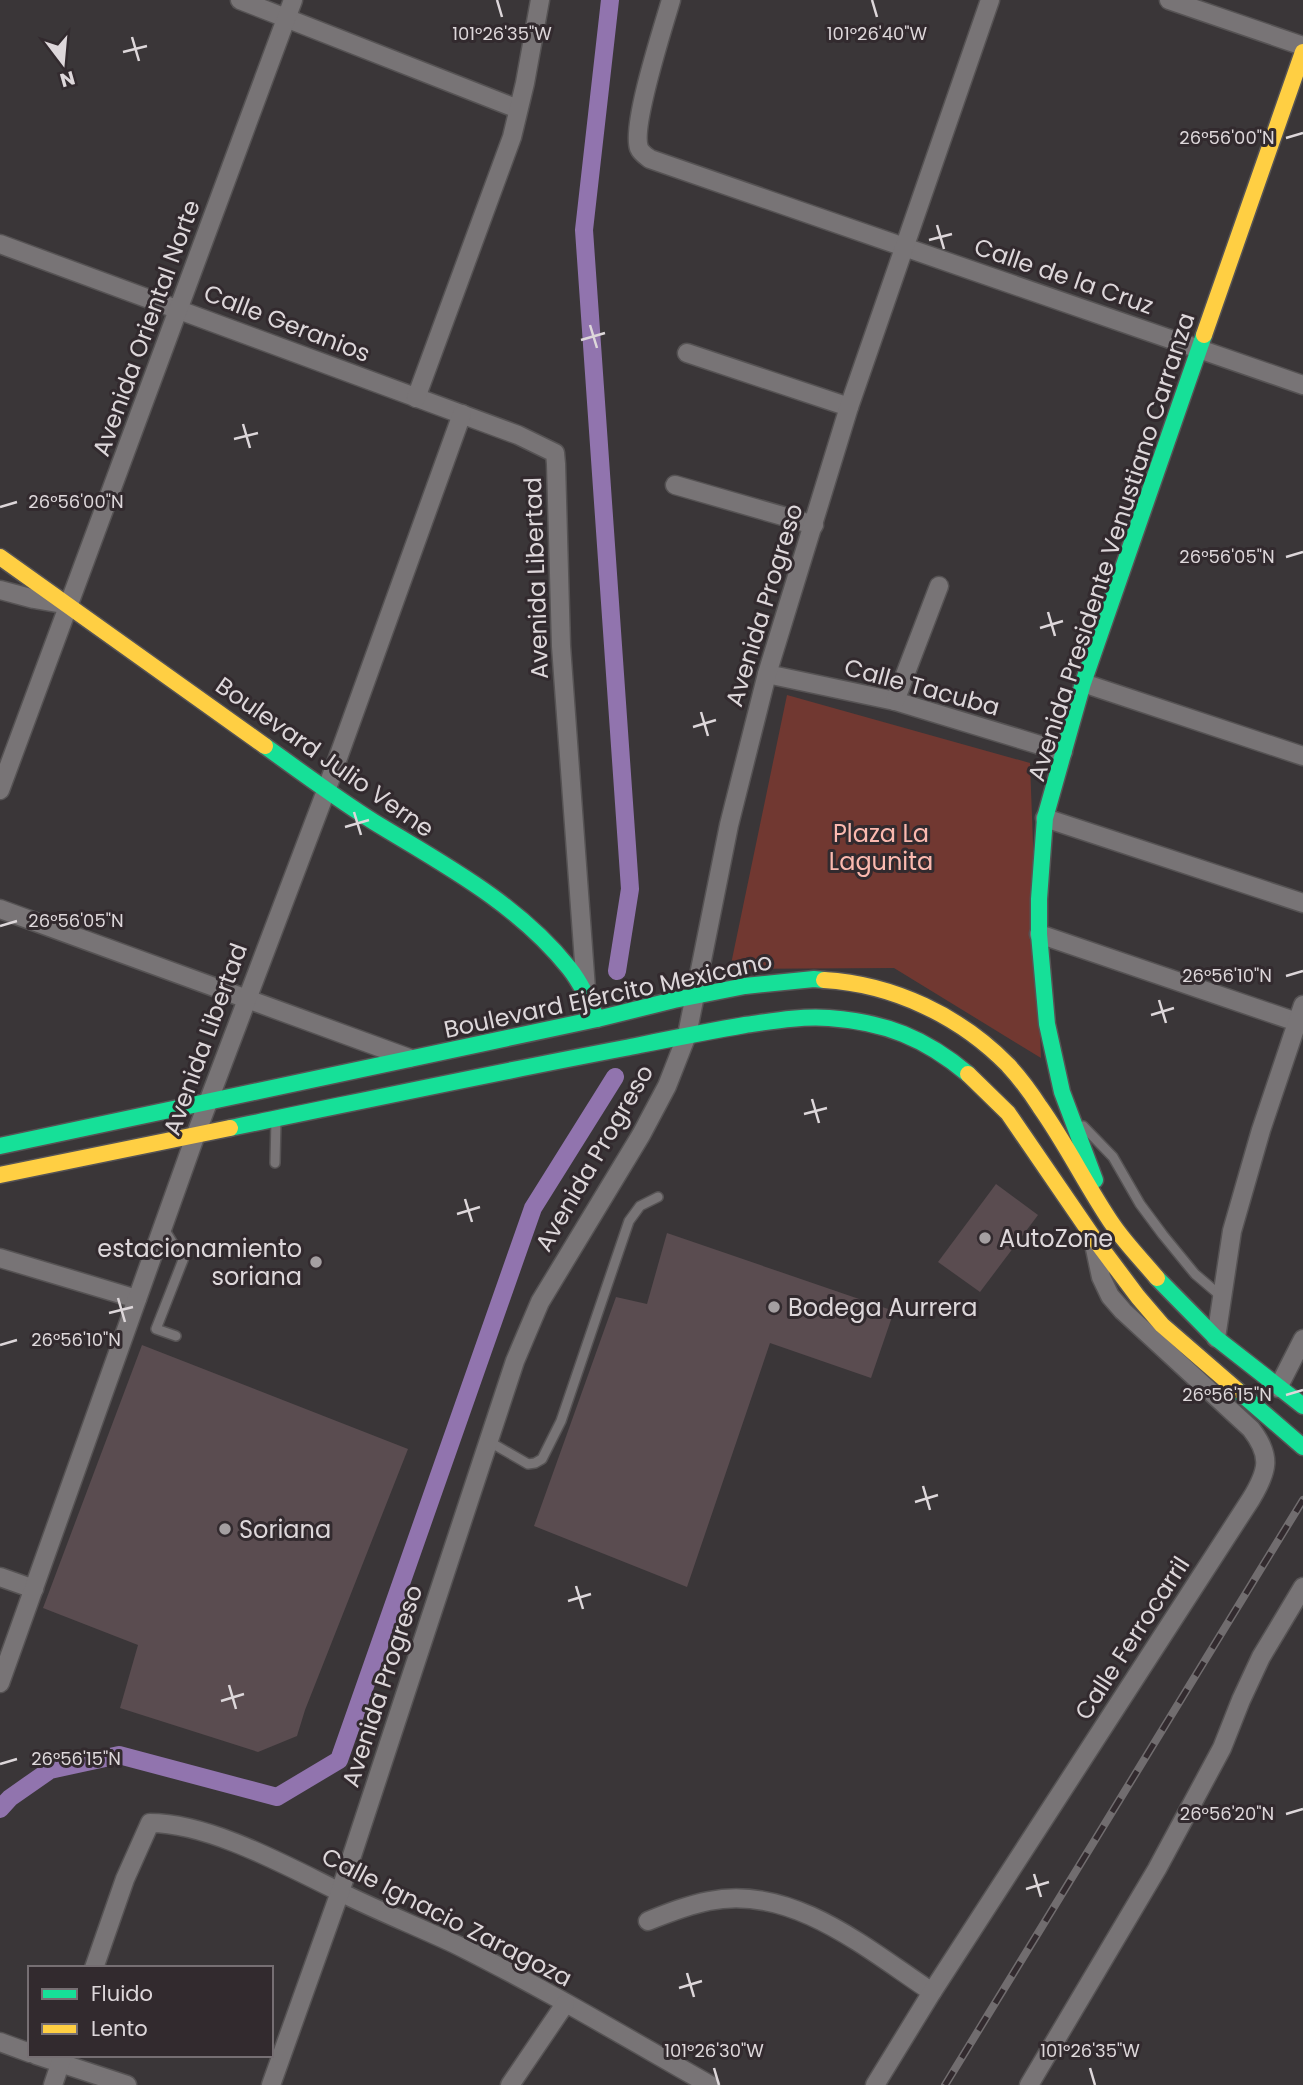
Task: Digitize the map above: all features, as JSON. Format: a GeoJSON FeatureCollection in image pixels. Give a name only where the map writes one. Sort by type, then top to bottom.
{"type":"FeatureCollection","features":[{"type":"Feature","properties":{"kind":"main road","name":"Avenida Presidente Venustiano Carranza"},"geometry":{"type":"LineString","coordinates":[[1114,1226],[1068,1110],[1047,1024],[1039,934],[1040,873],[1045,818],[1083,684],[1303,52]]}},
{"type":"Feature","properties":{"kind":"main road","name":"Boulevard Julio Verne"},"geometry":{"type":"LineString","coordinates":[[0,557],[326,791],[487,892],[524,920],[570,969],[603,1018]]}},
{"type":"Feature","properties":{"kind":"main road","name":"Boulevard Ejército Mexicano"},"geometry":{"type":"LineString","coordinates":[[0,1146],[745,986],[814,979],[874,986],[930,1009],[978,1039],[1010,1066],[1041,1108],[1114,1226],[1164,1287],[1216,1338],[1303,1406]]}},
{"type":"Feature","properties":{"kind":"main road"},"geometry":{"type":"LineString","coordinates":[[0,1175],[680,1037],[790,1018],[845,1019],[868,1023],[920,1040],[948,1057],[976,1080],[1008,1113],[1093,1237],[1138,1297],[1163,1325],[1303,1447]]}},
{"type":"Feature","properties":{"kind":"street"},"geometry":{"type":"LineString","coordinates":[[240,0],[289,8],[518,109]]}},
{"type":"Feature","properties":{"kind":"street"},"geometry":{"type":"LineString","coordinates":[[416,398],[512,137],[540,0]]}},
{"type":"Feature","properties":{"kind":"street","name":"Calle de la Cruz"},"geometry":{"type":"LineString","coordinates":[[671,0],[638,130],[640,149],[650,159],[1303,385]]}},
{"type":"Feature","properties":{"kind":"street","name":"Avenida Progreso"},"geometry":{"type":"LineString","coordinates":[[271,2085],[340,1892],[515,1361],[540,1302],[667,1086],[680,1037],[695,996],[729,825],[766,674],[849,407],[990,0]]}},
{"type":"Feature","properties":{"kind":"street"},"geometry":{"type":"LineString","coordinates":[[1169,0],[1303,46]]}},
{"type":"Feature","properties":{"kind":"street","name":"Avenida Oriental Norte"},"geometry":{"type":"LineString","coordinates":[[0,790],[289,8]]}},
{"type":"Feature","properties":{"kind":"street","name":"Calle Geranios"},"geometry":{"type":"LineString","coordinates":[[0,244],[518,435],[555,453]]}},
{"type":"Feature","properties":{"kind":"street"},"geometry":{"type":"LineString","coordinates":[[687,353],[849,407]]}},
{"type":"Feature","properties":{"kind":"street","name":"Avenida Libertad"},"geometry":{"type":"LineString","coordinates":[[0,1683],[196,1134],[326,791],[462,414]]}},
{"type":"Feature","properties":{"kind":"street","name":"Avenida Libertad"},"geometry":{"type":"LineString","coordinates":[[555,453],[561,646],[586,995]]}},
{"type":"Feature","properties":{"kind":"street"},"geometry":{"type":"LineString","coordinates":[[675,485],[814,524]]}},
{"type":"Feature","properties":{"kind":"street"},"geometry":{"type":"LineString","coordinates":[[895,701],[939,586]]}},
{"type":"Feature","properties":{"kind":"street"},"geometry":{"type":"LineString","coordinates":[[0,590],[70,605]]}},
{"type":"Feature","properties":{"kind":"street","name":"Calle Tacuba"},"geometry":{"type":"LineString","coordinates":[[766,674],[895,701],[1063,752]]}},
{"type":"Feature","properties":{"kind":"street"},"geometry":{"type":"LineString","coordinates":[[1083,684],[1303,756]]}},
{"type":"Feature","properties":{"kind":"street"},"geometry":{"type":"LineString","coordinates":[[1045,818],[1303,903]]}},
{"type":"Feature","properties":{"kind":"street"},"geometry":{"type":"LineString","coordinates":[[0,909],[412,1059]]}},
{"type":"Feature","properties":{"kind":"street"},"geometry":{"type":"LineString","coordinates":[[1039,934],[1297,1022]]}},
{"type":"Feature","properties":{"kind":"street"},"geometry":{"type":"LineString","coordinates":[[1216,1338],[1232,1231],[1261,1130],[1303,1005]]}},
{"type":"Feature","properties":{"kind":"street","name":"Calle Ferrocarril"},"geometry":{"type":"LineString","coordinates":[[875,2085],[932,1992],[1251,1499],[1262,1481],[1266,1467],[1261,1441],[1251,1429],[1148,1336],[1110,1296],[1095,1257],[1093,1237]]}},
{"type":"Feature","properties":{"kind":"street"},"geometry":{"type":"LineString","coordinates":[[0,1258],[137,1300]]}},
{"type":"Feature","properties":{"kind":"street"},"geometry":{"type":"LineString","coordinates":[[1278,1388],[1303,1339]]}},
{"type":"Feature","properties":{"kind":"street"},"geometry":{"type":"LineString","coordinates":[[0,1577],[34,1589]]}},
{"type":"Feature","properties":{"kind":"street"},"geometry":{"type":"LineString","coordinates":[[1029,2085],[1157,1869],[1222,1748],[1261,1657],[1303,1587]]}},
{"type":"Feature","properties":{"kind":"street","name":"Calle Ignacio Zaragoza"},"geometry":{"type":"LineString","coordinates":[[94,1966],[125,1879],[150,1823],[179,1826],[242,1846],[458,1946],[710,2085]]}},
{"type":"Feature","properties":{"kind":"street"},"geometry":{"type":"LineString","coordinates":[[648,1921],[712,1900],[745,1898],[782,1904],[814,1917],[932,1992]]}},
{"type":"Feature","properties":{"kind":"street"},"geometry":{"type":"LineString","coordinates":[[510,2085],[565,2004]]}},
{"type":"Feature","properties":{"kind":"street"},"geometry":{"type":"LineString","coordinates":[[0,2042],[28,2052]]}},
{"type":"Feature","properties":{"kind":"street"},"geometry":{"type":"LineString","coordinates":[[53,2085],[61,2059],[127,2085]]}},
{"type":"Feature","properties":{"kind":"lane"},"geometry":{"type":"LineString","coordinates":[[1068,1110],[1113,1157],[1140,1204],[1179,1254],[1195,1273],[1222,1297]]}},
{"type":"Feature","properties":{"kind":"lane"},"geometry":{"type":"LineString","coordinates":[[275,1118],[275,1163]]}},
{"type":"Feature","properties":{"kind":"lane"},"geometry":{"type":"LineString","coordinates":[[488,1441],[528,1464],[542,1459],[547,1452],[561,1421],[629,1221],[640,1206],[658,1197]]}},
{"type":"Feature","properties":{"kind":"lane"},"geometry":{"type":"LineString","coordinates":[[163,1227],[183,1260],[156,1329],[176,1336]]}},
{"type":"Feature","properties":{"kind":"green space","name":"Plaza La Lagunita"},"geometry":{"type":"Polygon","coordinates":[[[787,695],[1030,763],[1041,1058],[894,968],[730,969],[787,695]]]}},
{"type":"Feature","properties":{"kind":"building"},"geometry":{"type":"Polygon","coordinates":[[[996,1184],[1038,1215],[980,1292],[938,1262],[996,1184]]]}},
{"type":"Feature","properties":{"kind":"building"},"geometry":{"type":"Polygon","coordinates":[[[667,1233],[894,1311],[871,1378],[770,1343],[687,1587],[534,1526],[616,1297],[647,1304],[667,1233]]]}},
{"type":"Feature","properties":{"kind":"building","name":"Soriana"},"geometry":{"type":"Polygon","coordinates":[[[142,1345],[408,1449],[297,1736],[258,1752],[120,1708],[138,1645],[43,1608],[142,1345]]]}},
{"type":"Feature","properties":{"kind":"waterway"},"geometry":{"type":"LineString","coordinates":[[610,0],[584,230],[630,889],[617,971]]}},
{"type":"Feature","properties":{"kind":"waterway"},"geometry":{"type":"LineString","coordinates":[[0,1809],[10,1798],[50,1770],[119,1755],[277,1797],[339,1760],[533,1208],[615,1077]]}},
{"type":"Feature","properties":{"kind":"railway"},"geometry":{"type":"LineString","coordinates":[[945,2085],[1303,1500]]}},
{"type":"Feature","properties":{"kind":"traffic: fast"},"geometry":{"type":"LineString","coordinates":[[1095,1180],[1062,1092],[1047,1024],[1039,934],[1045,818],[1083,683],[1204,335]]}},
{"type":"Feature","properties":{"kind":"traffic: fast"},"geometry":{"type":"LineString","coordinates":[[265,746],[360,813],[503,904],[549,945],[573,974],[597,1019]]}},
{"type":"Feature","properties":{"kind":"traffic: fast"},"geometry":{"type":"LineString","coordinates":[[0,1146],[597,1019],[674,1000],[745,986],[824,980]]}},
{"type":"Feature","properties":{"kind":"traffic: fast"},"geometry":{"type":"LineString","coordinates":[[230,1128],[685,1036],[797,1018],[849,1020],[886,1028],[920,1042],[968,1074]]}},
{"type":"Feature","properties":{"kind":"traffic: fast"},"geometry":{"type":"LineString","coordinates":[[1157,1278],[1216,1338],[1303,1406]]}},
{"type":"Feature","properties":{"kind":"traffic: fast"},"geometry":{"type":"LineString","coordinates":[[1237,1390],[1303,1447]]}},
{"type":"Feature","properties":{"kind":"traffic: slow"},"geometry":{"type":"LineString","coordinates":[[1204,335],[1303,52]]}},
{"type":"Feature","properties":{"kind":"traffic: slow"},"geometry":{"type":"LineString","coordinates":[[0,557],[265,746]]}},
{"type":"Feature","properties":{"kind":"traffic: slow"},"geometry":{"type":"LineString","coordinates":[[824,980],[875,988],[900,996],[947,1018],[989,1047],[1029,1091],[1113,1225],[1157,1278]]}},
{"type":"Feature","properties":{"kind":"traffic: slow"},"geometry":{"type":"LineString","coordinates":[[968,1074],[1008,1113],[1093,1237],[1138,1297],[1162,1325],[1237,1390]]}},
{"type":"Feature","properties":{"kind":"traffic: slow"},"geometry":{"type":"LineString","coordinates":[[0,1175],[230,1128]]}},
{"type":"Feature","properties":{"kind":"place","name":"AutoZone"},"geometry":{"type":"Point","coordinates":[985,1238]}},
{"type":"Feature","properties":{"kind":"place","name":"estacionamiento soriana"},"geometry":{"type":"Point","coordinates":[316,1262]}},
{"type":"Feature","properties":{"kind":"place","name":"Bodega Aurrera"},"geometry":{"type":"Point","coordinates":[774,1307]}},
{"type":"Feature","properties":{"kind":"place","name":"Soriana"},"geometry":{"type":"Point","coordinates":[225,1529]}}]}
